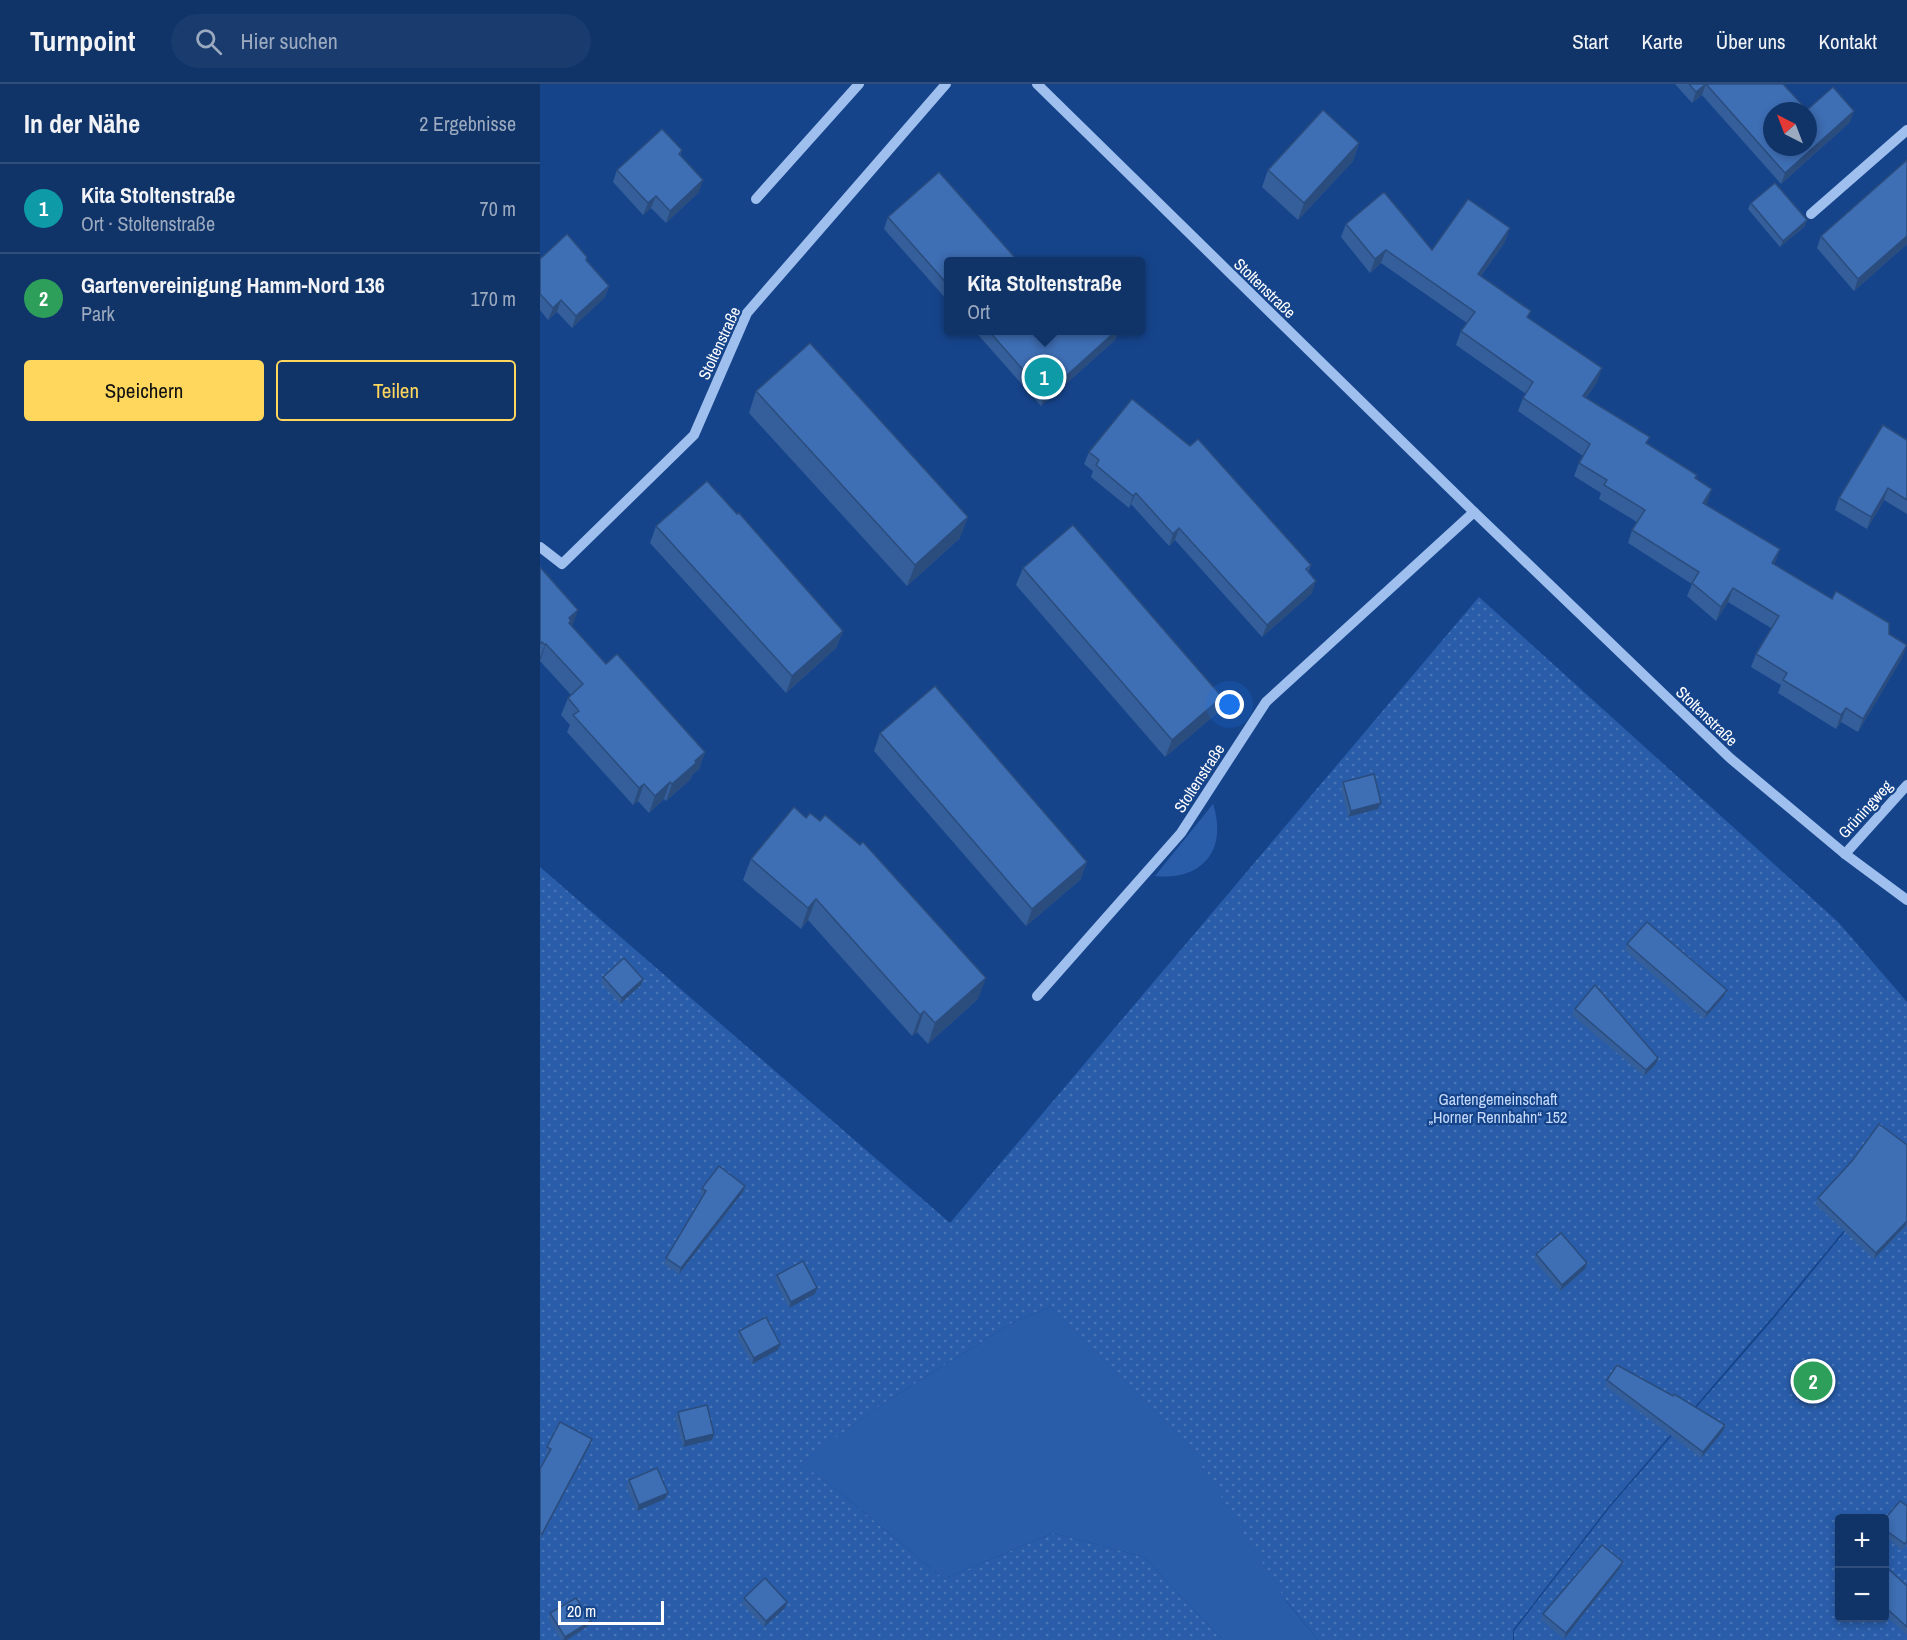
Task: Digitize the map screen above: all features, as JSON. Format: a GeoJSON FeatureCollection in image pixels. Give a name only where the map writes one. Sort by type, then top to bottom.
{"type":"FeatureCollection","features":[{"type":"Feature","properties":{"kind":"street"},"geometry":{"type":"LineString","coordinates":[[756,199],[860,84]]}},
{"type":"Feature","properties":{"kind":"street","name":"Stoltenstraße"},"geometry":{"type":"LineString","coordinates":[[540,547],[562,564],[694,435],[747,314],[946,84]]}},
{"type":"Feature","properties":{"kind":"street","name":"Stoltenstraße"},"geometry":{"type":"LineString","coordinates":[[1037,84],[1474,512],[1730,758],[1845,854],[1907,900]]}},
{"type":"Feature","properties":{"kind":"street"},"geometry":{"type":"LineString","coordinates":[[1811,214],[1907,130]]}},
{"type":"Feature","properties":{"kind":"street","name":"Stoltenstraße"},"geometry":{"type":"LineString","coordinates":[[1037,996],[1181,833],[1266,702],[1474,512]]}},
{"type":"Feature","properties":{"kind":"street","name":"Grüningweg"},"geometry":{"type":"LineString","coordinates":[[1845,854],[1907,785]]}},
{"type":"Feature","properties":{"kind":"green space","name":"Gartengemeinschaft „Horner Rennbahn“ 152"},"geometry":{"type":"Polygon","coordinates":[[[1479,597],[1838,922],[1907,1002],[1907,1154],[1774,1315],[1609,1506],[1513,1630],[1513,1640],[1318,1640],[1050,1307],[1012,1323],[887,1401],[801,1463],[944,1579],[1053,1533],[1144,1557],[1223,1640],[540,1640],[540,867],[950,1223],[1479,597]]]}},
{"type":"Feature","properties":{"kind":"green space"},"geometry":{"type":"Polygon","coordinates":[[[1213,804],[1217,835],[1214,848],[1207,859],[1198,868],[1186,873],[1155,876],[1213,804]]]}},
{"type":"Feature","properties":{"kind":"green space"},"geometry":{"type":"Polygon","coordinates":[[[1907,1156],[1907,1640],[1514,1640],[1514,1631],[1610,1507],[1775,1317],[1907,1156]]]}},
{"type":"Feature","properties":{"kind":"green space"},"geometry":{"type":"Polygon","coordinates":[[[1050,1307],[1190,1447],[1287,1602],[1318,1640],[1223,1640],[1144,1557],[1053,1533],[944,1579],[842,1494],[800,1463],[887,1401],[1012,1323],[1050,1307]]]}},
{"type":"Feature","properties":{"kind":"building"},"geometry":{"type":"Polygon","coordinates":[[[1689,84],[1706,84],[1696,92],[1689,84]]]}},
{"type":"Feature","properties":{"kind":"building"},"geometry":{"type":"Polygon","coordinates":[[[1706,84],[1783,84],[1800,102],[1763,102],[1763,148],[1706,84]]]}},
{"type":"Feature","properties":{"kind":"building"},"geometry":{"type":"Polygon","coordinates":[[[1833,87],[1854,111],[1817,144],[1816,102],[1833,87]]]}},
{"type":"Feature","properties":{"kind":"building"},"geometry":{"type":"Polygon","coordinates":[[[1323,110],[1359,143],[1304,203],[1268,170],[1323,110]]]}},
{"type":"Feature","properties":{"kind":"building"},"geometry":{"type":"Polygon","coordinates":[[[662,129],[682,150],[679,154],[703,180],[670,211],[656,196],[648,203],[617,170],[662,129]]]}},
{"type":"Feature","properties":{"kind":"building"},"geometry":{"type":"Polygon","coordinates":[[[1770,156],[1804,156],[1785,173],[1770,156]]]}},
{"type":"Feature","properties":{"kind":"building"},"geometry":{"type":"Polygon","coordinates":[[[1907,160],[1907,236],[1858,279],[1821,236],[1907,160]]]}},
{"type":"Feature","properties":{"kind":"building"},"geometry":{"type":"Polygon","coordinates":[[[939,172],[1014,257],[944,257],[944,280],[888,217],[939,172]]]}},
{"type":"Feature","properties":{"kind":"building"},"geometry":{"type":"Polygon","coordinates":[[[1775,183],[1807,220],[1783,241],[1751,203],[1775,183]]]}},
{"type":"Feature","properties":{"kind":"building"},"geometry":{"type":"Polygon","coordinates":[[[1384,192],[1432,250],[1468,199],[1510,228],[1478,274],[1531,311],[1527,317],[1602,368],[1583,396],[1650,437],[1646,443],[1697,475],[1695,478],[1712,489],[1703,503],[1780,549],[1772,563],[1832,599],[1836,591],[1889,623],[1889,634],[1907,645],[1863,719],[1846,708],[1841,715],[1783,680],[1787,673],[1756,654],[1779,616],[1733,588],[1721,607],[1692,583],[1699,572],[1632,530],[1645,510],[1604,485],[1607,480],[1579,463],[1590,444],[1523,398],[1533,382],[1461,331],[1475,312],[1386,250],[1375,259],[1346,224],[1384,192]]]}},
{"type":"Feature","properties":{"kind":"building"},"geometry":{"type":"Polygon","coordinates":[[[567,234],[609,286],[576,316],[561,300],[553,308],[540,294],[540,259],[567,234]]]}},
{"type":"Feature","properties":{"kind":"building"},"geometry":{"type":"Polygon","coordinates":[[[992,335],[1111,335],[1045,395],[992,335]]]}},
{"type":"Feature","properties":{"kind":"building"},"geometry":{"type":"Polygon","coordinates":[[[810,343],[968,517],[915,565],[756,391],[810,343]]]}},
{"type":"Feature","properties":{"kind":"building"},"geometry":{"type":"Polygon","coordinates":[[[1132,399],[1190,446],[1198,439],[1311,565],[1306,569],[1316,581],[1267,625],[1179,528],[1173,534],[1136,493],[1133,496],[1096,465],[1099,460],[1089,452],[1132,399]]]}},
{"type":"Feature","properties":{"kind":"building"},"geometry":{"type":"Polygon","coordinates":[[[1883,425],[1907,440],[1907,500],[1888,488],[1871,517],[1839,498],[1883,425]]]}},
{"type":"Feature","properties":{"kind":"building"},"geometry":{"type":"Polygon","coordinates":[[[707,481],[737,514],[739,513],[843,631],[792,676],[656,526],[707,481]]]}},
{"type":"Feature","properties":{"kind":"building"},"geometry":{"type":"Polygon","coordinates":[[[1073,525],[1222,697],[1172,740],[1023,568],[1073,525]]]}},
{"type":"Feature","properties":{"kind":"building"},"geometry":{"type":"Polygon","coordinates":[[[540,567],[578,610],[569,618],[571,621],[569,623],[606,664],[617,654],[705,752],[695,761],[696,763],[655,796],[644,784],[639,788],[573,715],[579,711],[568,698],[583,684],[546,644],[542,642],[540,644],[540,567]]]}},
{"type":"Feature","properties":{"kind":"building"},"geometry":{"type":"Polygon","coordinates":[[[935,686],[1087,862],[1032,909],[880,733],[935,686]]]}},
{"type":"Feature","properties":{"kind":"building"},"geometry":{"type":"Polygon","coordinates":[[[1374,774],[1381,803],[1351,811],[1343,782],[1374,774]]]}},
{"type":"Feature","properties":{"kind":"building"},"geometry":{"type":"Polygon","coordinates":[[[794,807],[806,818],[810,813],[820,821],[825,815],[860,845],[863,842],[986,978],[935,1023],[924,1011],[920,1015],[816,899],[808,908],[751,859],[794,807]]]}},
{"type":"Feature","properties":{"kind":"building"},"geometry":{"type":"Polygon","coordinates":[[[1647,922],[1727,990],[1707,1013],[1627,944],[1647,922]]]}},
{"type":"Feature","properties":{"kind":"building"},"geometry":{"type":"Polygon","coordinates":[[[624,958],[643,979],[622,998],[603,977],[624,958]]]}},
{"type":"Feature","properties":{"kind":"building"},"geometry":{"type":"Polygon","coordinates":[[[1595,985],[1658,1058],[1646,1070],[1575,1009],[1595,985]]]}},
{"type":"Feature","properties":{"kind":"building"},"geometry":{"type":"Polygon","coordinates":[[[1879,1124],[1907,1145],[1907,1221],[1876,1253],[1818,1198],[1852,1161],[1879,1124]]]}},
{"type":"Feature","properties":{"kind":"building"},"geometry":{"type":"Polygon","coordinates":[[[719,1166],[745,1186],[681,1268],[666,1258],[706,1191],[702,1188],[719,1166]]]}},
{"type":"Feature","properties":{"kind":"building"},"geometry":{"type":"Polygon","coordinates":[[[1561,1233],[1587,1263],[1562,1285],[1536,1254],[1561,1233]]]}},
{"type":"Feature","properties":{"kind":"building"},"geometry":{"type":"Polygon","coordinates":[[[803,1261],[817,1288],[791,1302],[777,1275],[803,1261]]]}},
{"type":"Feature","properties":{"kind":"building"},"geometry":{"type":"Polygon","coordinates":[[[766,1317],[780,1344],[754,1358],[739,1331],[766,1317]]]}},
{"type":"Feature","properties":{"kind":"building"},"geometry":{"type":"Polygon","coordinates":[[[1617,1365],[1673,1396],[1674,1394],[1725,1425],[1703,1452],[1607,1380],[1617,1365]]]}},
{"type":"Feature","properties":{"kind":"building"},"geometry":{"type":"Polygon","coordinates":[[[707,1405],[714,1434],[685,1441],[678,1412],[707,1405]]]}},
{"type":"Feature","properties":{"kind":"building"},"geometry":{"type":"Polygon","coordinates":[[[560,1422],[592,1439],[542,1534],[540,1533],[540,1469],[551,1449],[547,1447],[560,1422]]]}},
{"type":"Feature","properties":{"kind":"building"},"geometry":{"type":"Polygon","coordinates":[[[657,1468],[668,1493],[639,1505],[629,1480],[657,1468]]]}},
{"type":"Feature","properties":{"kind":"building"},"geometry":{"type":"Polygon","coordinates":[[[1900,1501],[1907,1506],[1907,1541],[1905,1544],[1889,1533],[1889,1514],[1900,1501]]]}},
{"type":"Feature","properties":{"kind":"building"},"geometry":{"type":"Polygon","coordinates":[[[1602,1545],[1623,1562],[1566,1633],[1543,1614],[1602,1545]]]}},
{"type":"Feature","properties":{"kind":"building"},"geometry":{"type":"Polygon","coordinates":[[[1889,1570],[1907,1586],[1907,1627],[1889,1611],[1889,1570]]]}},
{"type":"Feature","properties":{"kind":"building"},"geometry":{"type":"Polygon","coordinates":[[[765,1578],[787,1602],[766,1621],[744,1598],[765,1578]]]}},
{"type":"Feature","properties":{"kind":"building"},"geometry":{"type":"Polygon","coordinates":[[[576,1598],[591,1621],[565,1637],[550,1613],[576,1598]]]}},
{"type":"Feature","properties":{"kind":"place","name":"Kita Stoltenstraße"},"geometry":{"type":"Point","coordinates":[1044,377]}},
{"type":"Feature","properties":{"kind":"place","name":"Gartenvereinigung Hamm-Nord 136"},"geometry":{"type":"Point","coordinates":[1813,1381]}}]}
